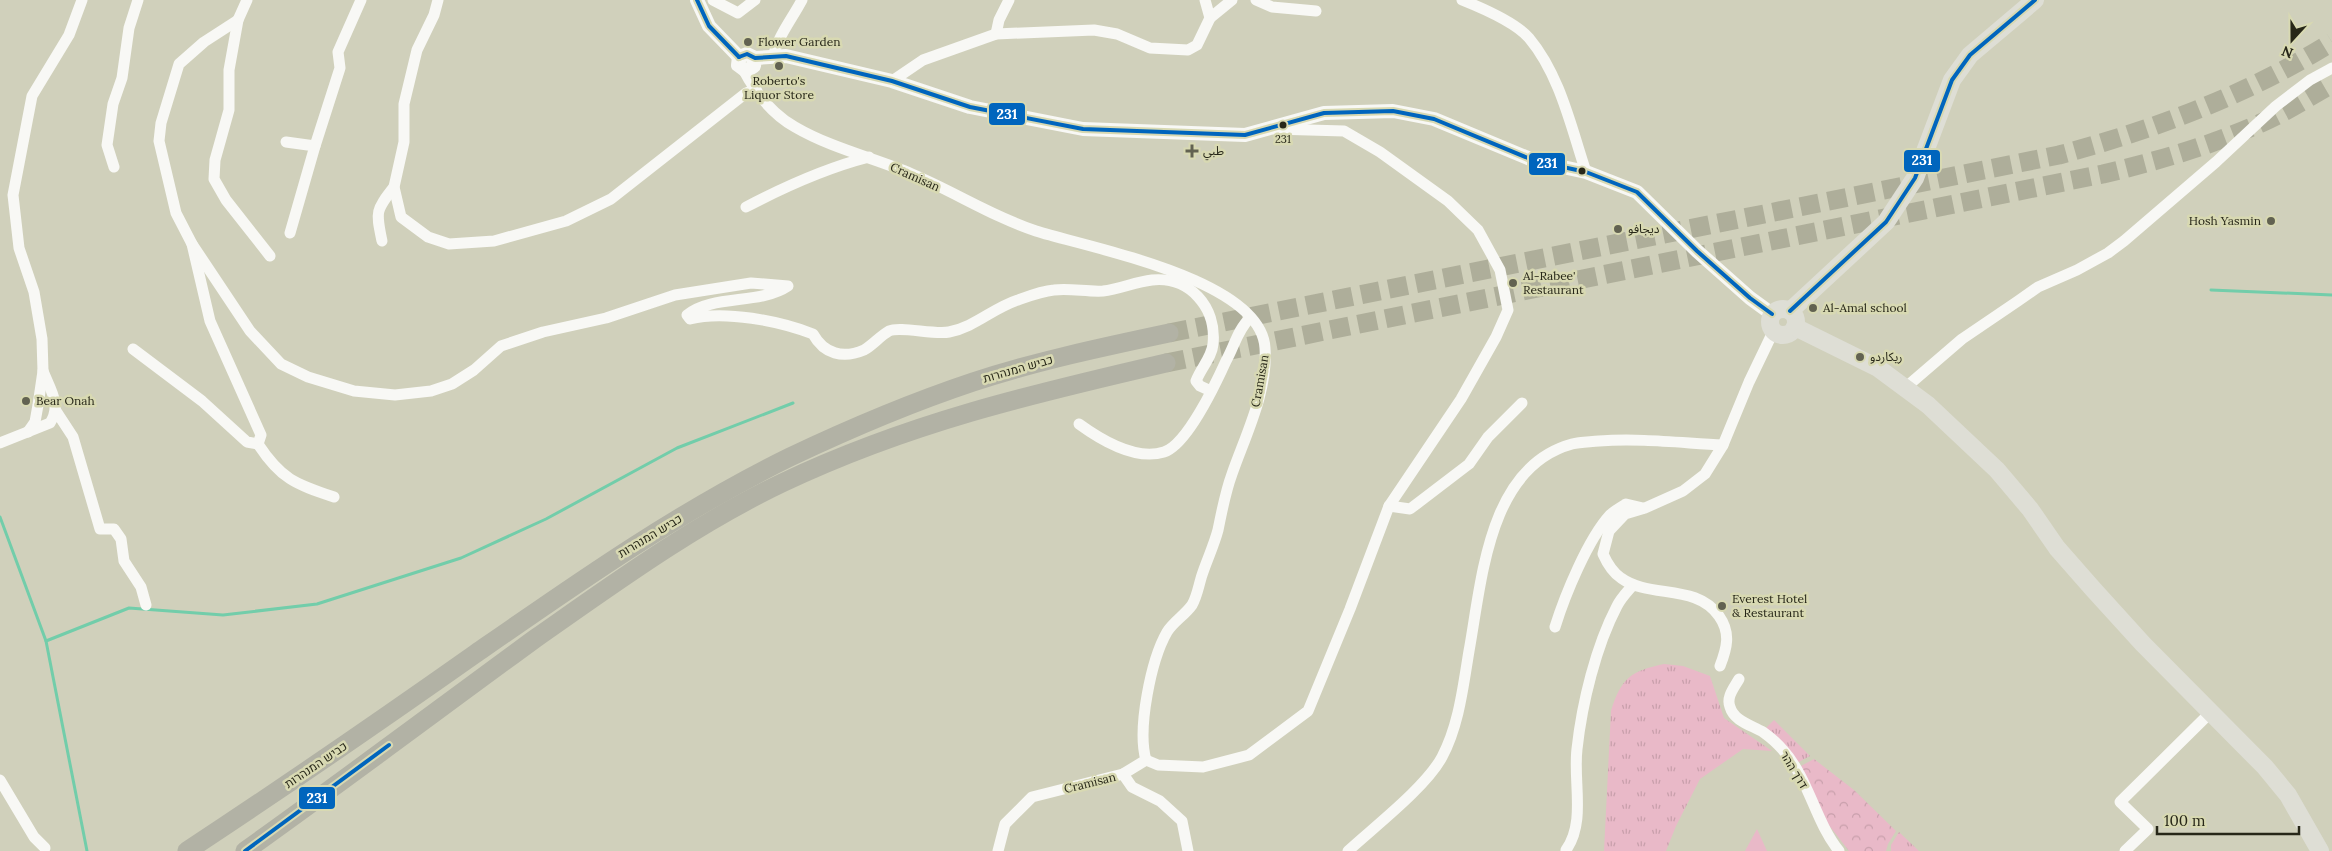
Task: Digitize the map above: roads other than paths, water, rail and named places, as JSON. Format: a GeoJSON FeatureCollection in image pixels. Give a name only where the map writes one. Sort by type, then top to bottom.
{"type":"FeatureCollection","features":[{"type":"Feature","properties":{"kind":"highway","name":"כביש המנהרות"},"geometry":{"type":"LineString","coordinates":[[187,851],[373,726],[610,560],[733,487],[790,458],[900,408],[974,382],[1090,350],[1169,333]]}},
{"type":"Feature","properties":{"kind":"highway","name":"כביש המנהרות"},"geometry":{"type":"LineString","coordinates":[[245,851],[630,571],[725,512],[783,482],[872,444],[949,417],[1024,396],[1166,363]]}},
{"type":"Feature","properties":{"kind":"main road"},"geometry":{"type":"LineString","coordinates":[[2035,0],[1970,55],[1952,80],[1915,178],[1886,222],[1793,319],[1792,333],[1784,336],[1773,332],[1770,325],[1772,314],[1778,310],[1793,319],[1878,368],[1928,405],[1997,470],[2030,508],[2057,548],[2093,590],[2143,644],[2212,711],[2265,767],[2288,795],[2320,851]]}},
{"type":"Feature","properties":{"kind":"street"},"geometry":{"type":"LineString","coordinates":[[28,432],[35,422],[43,371],[42,338],[34,292],[20,248],[13,195],[32,96],[69,35],[82,0]]}},
{"type":"Feature","properties":{"kind":"street"},"geometry":{"type":"LineString","coordinates":[[114,167],[107,145],[108,137],[113,104],[122,78],[129,28],[138,0]]}},
{"type":"Feature","properties":{"kind":"street"},"geometry":{"type":"LineString","coordinates":[[248,0],[238,20],[229,70],[229,110],[215,160],[214,179],[226,200],[270,256]]}},
{"type":"Feature","properties":{"kind":"street"},"geometry":{"type":"LineString","coordinates":[[290,233],[340,68],[338,52],[361,0]]}},
{"type":"Feature","properties":{"kind":"street"},"geometry":{"type":"LineString","coordinates":[[382,241],[378,211],[380,205],[394,187],[404,142],[404,104],[416,50],[434,15],[438,0]]}},
{"type":"Feature","properties":{"kind":"street"},"geometry":{"type":"LineString","coordinates":[[755,0],[738,13],[705,1],[709,26],[755,67]]}},
{"type":"Feature","properties":{"kind":"street"},"geometry":{"type":"LineString","coordinates":[[394,187],[401,217],[428,237],[449,244],[494,241],[566,221],[611,199],[746,93],[755,67],[777,41],[802,0]]}},
{"type":"Feature","properties":{"kind":"street"},"geometry":{"type":"LineString","coordinates":[[996,34],[999,20],[1009,0]]}},
{"type":"Feature","properties":{"kind":"street"},"geometry":{"type":"LineString","coordinates":[[1205,0],[1210,18]]}},
{"type":"Feature","properties":{"kind":"street"},"geometry":{"type":"LineString","coordinates":[[892,81],[923,60],[996,34],[1094,30],[1117,34],[1150,48],[1188,50],[1197,45],[1210,18],[1232,0]]}},
{"type":"Feature","properties":{"kind":"street"},"geometry":{"type":"LineString","coordinates":[[1256,0],[1272,7],[1316,11]]}},
{"type":"Feature","properties":{"kind":"street"},"geometry":{"type":"LineString","coordinates":[[1462,0],[1495,14],[1528,37],[1548,66],[1560,92],[1586,172]]}},
{"type":"Feature","properties":{"kind":"street"},"geometry":{"type":"LineString","coordinates":[[238,20],[204,42],[179,64],[161,123],[161,149],[176,213],[192,244],[250,332],[281,364],[308,377],[354,391],[395,395],[431,391],[452,384],[474,370],[501,346],[543,332],[606,318],[675,295],[751,283],[788,286],[777,293],[707,306],[694,310],[687,315],[690,319],[702,316],[739,317],[799,328],[813,334],[819,345],[829,351],[842,355],[864,350],[890,331],[948,332],[973,324],[1014,301],[1054,290],[1102,291],[1152,280],[1170,281],[1179,284],[1203,300],[1210,311],[1214,345],[1196,381],[1200,386],[1211,390]]}},
{"type":"Feature","properties":{"kind":"street"},"geometry":{"type":"LineString","coordinates":[[755,67],[786,56],[892,81],[970,107],[1083,130],[1245,135],[1324,113],[1393,111],[1434,119],[1535,161],[1586,172],[1636,192],[1703,256],[1750,298],[1772,314]]}},
{"type":"Feature","properties":{"kind":"street","name":"Cramisan"},"geometry":{"type":"LineString","coordinates":[[755,67],[768,106],[794,127],[830,143],[915,175],[999,218],[1059,238],[1179,273],[1217,290],[1234,301],[1250,318],[1261,333],[1266,346],[1256,410],[1223,499],[1217,532],[1192,604],[1167,631],[1158,656],[1143,715],[1143,751],[1146,760],[1123,774],[1032,797],[1004,824],[998,851]]}},
{"type":"Feature","properties":{"kind":"street"},"geometry":{"type":"LineString","coordinates":[[1905,388],[1962,339],[2038,287],[2077,270],[2108,253],[2216,162],[2276,106],[2310,80],[2332,68]]}},
{"type":"Feature","properties":{"kind":"street"},"geometry":{"type":"LineString","coordinates":[[1146,760],[1158,765],[1203,767],[1249,755],[1308,711],[1350,609],[1389,506],[1461,400],[1496,337],[1508,310],[1500,270],[1478,230],[1448,201],[1380,152],[1344,131],[1271,129]]}},
{"type":"Feature","properties":{"kind":"street"},"geometry":{"type":"LineString","coordinates":[[286,142],[315,146]]}},
{"type":"Feature","properties":{"kind":"street"},"geometry":{"type":"LineString","coordinates":[[746,207],[791,184],[849,162],[870,157]]}},
{"type":"Feature","properties":{"kind":"street"},"geometry":{"type":"LineString","coordinates":[[192,244],[210,321],[261,435],[258,444]]}},
{"type":"Feature","properties":{"kind":"street"},"geometry":{"type":"LineString","coordinates":[[1079,424],[1107,441],[1141,454],[1165,452],[1175,446],[1185,434],[1211,390],[1241,328],[1250,318]]}},
{"type":"Feature","properties":{"kind":"street"},"geometry":{"type":"LineString","coordinates":[[1720,666],[1727,648],[1726,626],[1714,609],[1691,596],[1633,584],[1620,578],[1608,566],[1603,554],[1609,531],[1625,514],[1645,508],[1683,491],[1704,474],[1724,445],[1749,382],[1773,332]]}},
{"type":"Feature","properties":{"kind":"street"},"geometry":{"type":"LineString","coordinates":[[133,349],[202,401],[247,442],[258,444],[271,464],[281,474],[304,487],[334,497]]}},
{"type":"Feature","properties":{"kind":"street"},"geometry":{"type":"LineString","coordinates":[[0,443],[50,423],[56,411],[56,403],[43,371]]}},
{"type":"Feature","properties":{"kind":"street"},"geometry":{"type":"LineString","coordinates":[[1389,506],[1410,509],[1469,464],[1488,437],[1522,403]]}},
{"type":"Feature","properties":{"kind":"street"},"geometry":{"type":"LineString","coordinates":[[56,411],[73,437],[100,530],[114,529],[121,538],[124,561],[141,587],[146,604]]}},
{"type":"Feature","properties":{"kind":"street"},"geometry":{"type":"LineString","coordinates":[[1348,851],[1424,780],[1441,759],[1449,743],[1457,716],[1482,580],[1496,519],[1512,488],[1528,468],[1551,452],[1574,444],[1616,440],[1724,445]]}},
{"type":"Feature","properties":{"kind":"street"},"geometry":{"type":"LineString","coordinates":[[1555,627],[1588,548],[1611,514],[1626,504],[1645,508]]}},
{"type":"Feature","properties":{"kind":"street"},"geometry":{"type":"LineString","coordinates":[[1566,850],[1571,842],[1577,823],[1577,750],[1584,704],[1603,639],[1617,604],[1633,584]]}},
{"type":"Feature","properties":{"kind":"street","name":"דרך ההר"},"geometry":{"type":"LineString","coordinates":[[1739,679],[1728,698],[1734,716],[1763,732],[1786,753],[1797,770],[1822,822],[1839,851]]}},
{"type":"Feature","properties":{"kind":"street"},"geometry":{"type":"LineString","coordinates":[[2125,851],[2148,829],[2120,802],[2212,711]]}},
{"type":"Feature","properties":{"kind":"street"},"geometry":{"type":"LineString","coordinates":[[1123,774],[1132,787],[1160,801],[1182,821],[1186,833],[1188,851]]}},
{"type":"Feature","properties":{"kind":"street"},"geometry":{"type":"LineString","coordinates":[[0,780],[34,837],[45,848]]}},
{"type":"Feature","properties":{"kind":"waterway"},"geometry":{"type":"LineString","coordinates":[[2211,290],[2332,295]]}},
{"type":"Feature","properties":{"kind":"waterway"},"geometry":{"type":"LineString","coordinates":[[46,641],[129,608],[223,615],[317,604],[461,558],[546,519],[677,448],[793,403]]}},
{"type":"Feature","properties":{"kind":"waterway"},"geometry":{"type":"LineString","coordinates":[[0,517],[46,641],[87,851]]}},
{"type":"Feature","properties":{"kind":"tunnel"},"geometry":{"type":"LineString","coordinates":[[1169,333],[2059,155],[2131,134],[2200,109],[2267,78],[2332,42]]}},
{"type":"Feature","properties":{"kind":"tunnel"},"geometry":{"type":"LineString","coordinates":[[1166,363],[2103,174],[2143,164],[2222,139],[2261,123],[2332,84]]}},
{"type":"Feature","properties":{"kind":"place","name":"Flower Garden"},"geometry":{"type":"Point","coordinates":[748,42]}},
{"type":"Feature","properties":{"kind":"place","name":"Roberto's Liquor Store"},"geometry":{"type":"Point","coordinates":[779,66]}},
{"type":"Feature","properties":{"kind":"place","name":"231"},"geometry":{"type":"Point","coordinates":[1283,125]}},
{"type":"Feature","properties":{"kind":"place","name":"طبي"},"geometry":{"type":"Point","coordinates":[1192,151]}},
{"type":"Feature","properties":{"kind":"place","name":"Hosh Yasmin"},"geometry":{"type":"Point","coordinates":[2271,221]}},
{"type":"Feature","properties":{"kind":"place","name":"ديجافو"},"geometry":{"type":"Point","coordinates":[1618,229]}},
{"type":"Feature","properties":{"kind":"place","name":"Al-Rabee' Restaurant"},"geometry":{"type":"Point","coordinates":[1513,283]}},
{"type":"Feature","properties":{"kind":"place","name":"Al-Amal school"},"geometry":{"type":"Point","coordinates":[1813,308]}},
{"type":"Feature","properties":{"kind":"place","name":"ريكاردو"},"geometry":{"type":"Point","coordinates":[1860,357]}},
{"type":"Feature","properties":{"kind":"place","name":"Bear Onah"},"geometry":{"type":"Point","coordinates":[26,401]}},
{"type":"Feature","properties":{"kind":"place","name":"Everest Hotel & Restaurant"},"geometry":{"type":"Point","coordinates":[1722,606]}}]}
